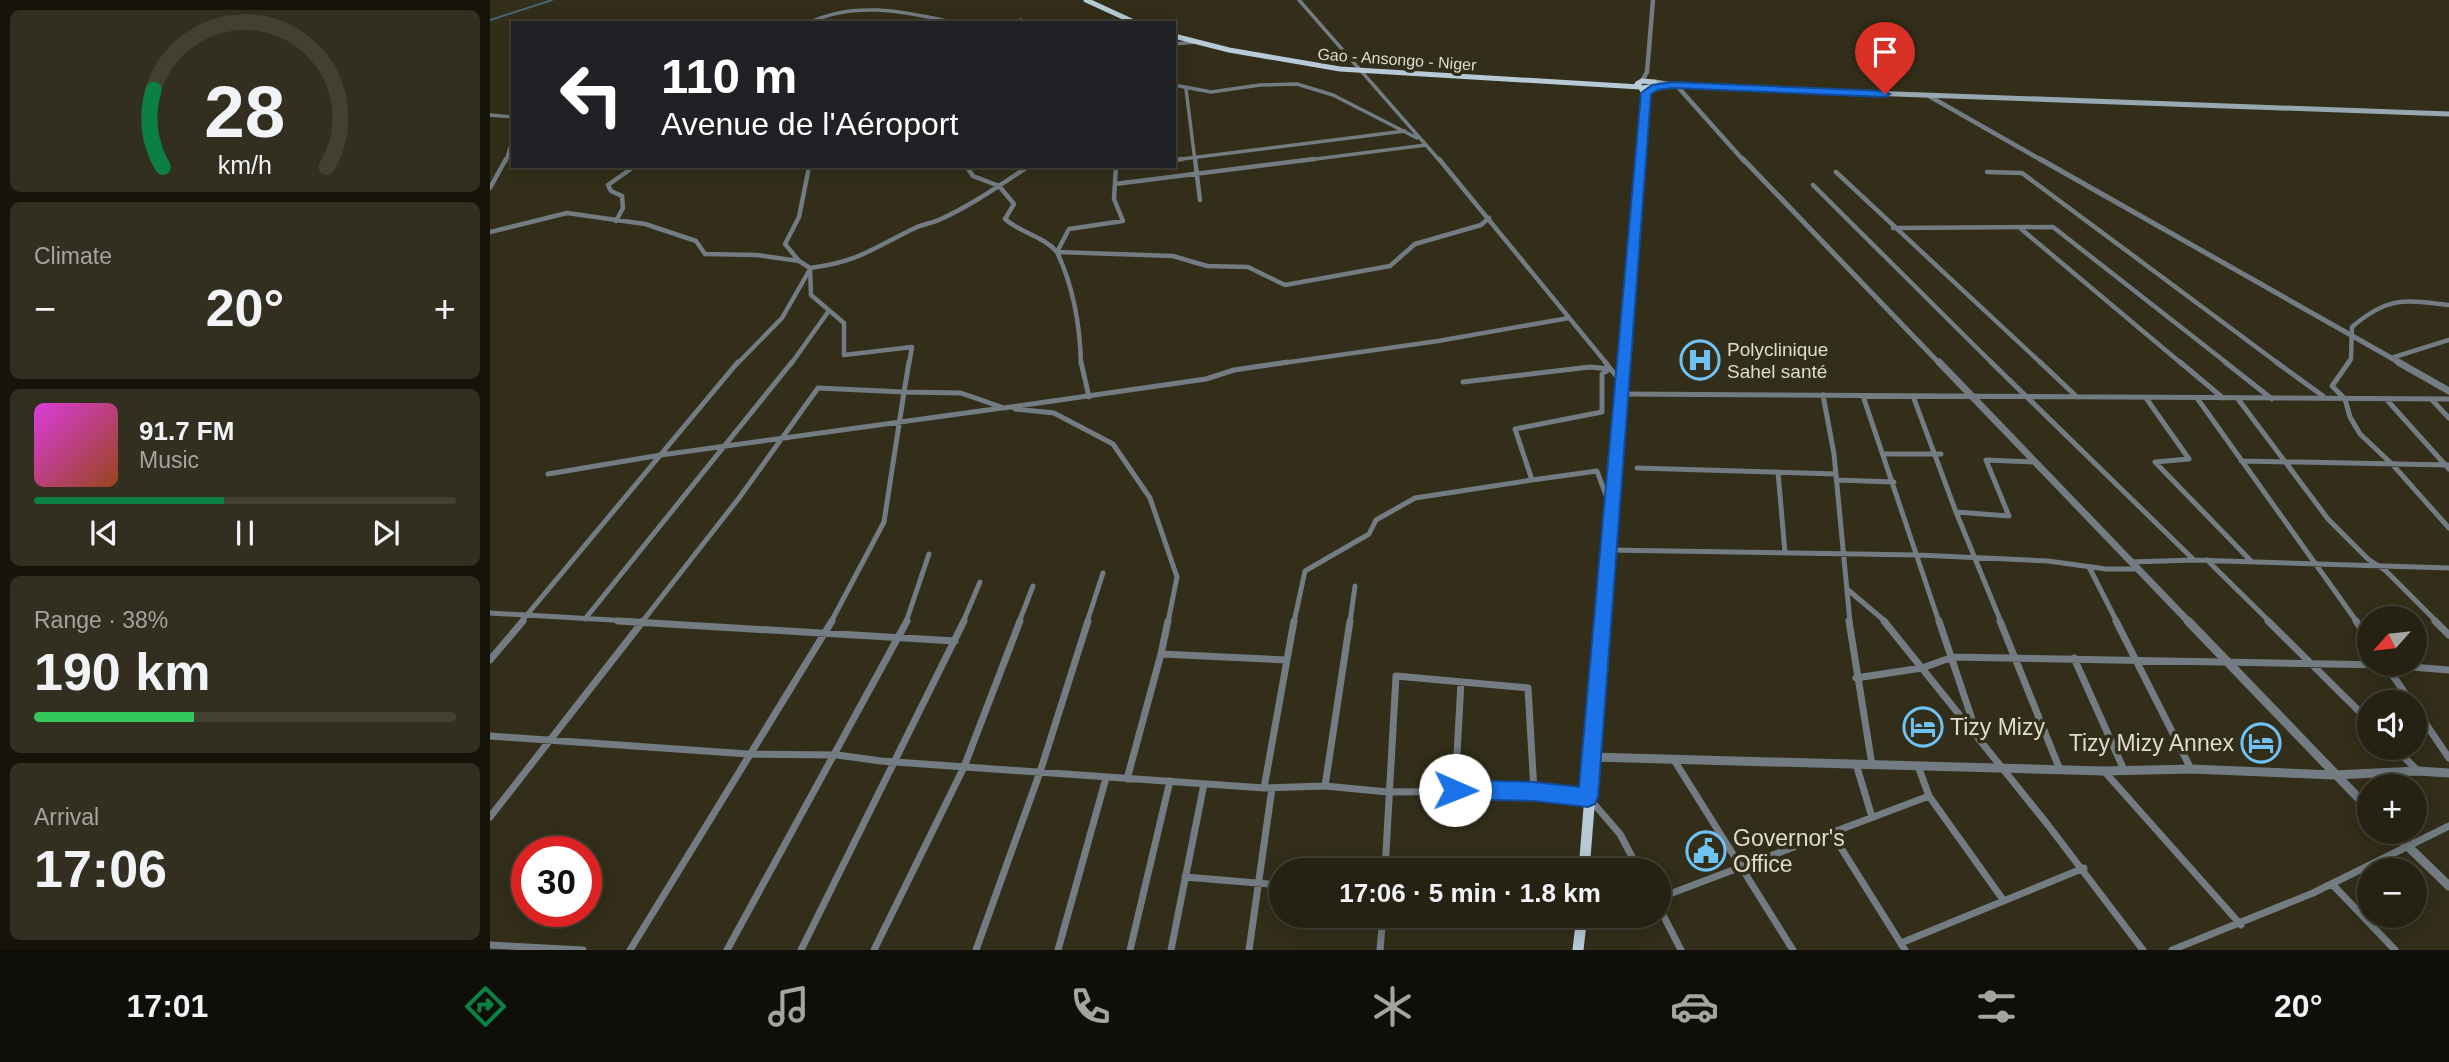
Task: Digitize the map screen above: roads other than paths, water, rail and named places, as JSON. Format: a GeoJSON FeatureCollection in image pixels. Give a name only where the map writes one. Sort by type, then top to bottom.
{"type":"FeatureCollection","features":[{"type":"Feature","properties":{"kind":"main road"},"geometry":{"type":"LineString","coordinates":[[1086,0],[1131,21]]}},
{"type":"Feature","properties":{"kind":"main road","name":"Gao - Ansongo - Niger"},"geometry":{"type":"LineString","coordinates":[[1176,37],[1271,59],[1363,72],[1647,86]]}},
{"type":"Feature","properties":{"kind":"main road"},"geometry":{"type":"LineString","coordinates":[[1585,858],[1647,86],[2449,114]]}},
{"type":"Feature","properties":{"kind":"main road"},"geometry":{"type":"LineString","coordinates":[[1578,950],[1581,928]]}},
{"type":"Feature","properties":{"kind":"street"},"geometry":{"type":"LineString","coordinates":[[1299,0],[1489,218],[1622,383]]}},
{"type":"Feature","properties":{"kind":"street"},"geometry":{"type":"LineString","coordinates":[[1647,86],[1653,0]]}},
{"type":"Feature","properties":{"kind":"street"},"geometry":{"type":"LineString","coordinates":[[879,3],[949,21]]}},
{"type":"Feature","properties":{"kind":"street"},"geometry":{"type":"LineString","coordinates":[[810,21],[819,13],[841,7]]}},
{"type":"Feature","properties":{"kind":"street"},"geometry":{"type":"LineString","coordinates":[[1176,44],[1196,42]]}},
{"type":"Feature","properties":{"kind":"street"},"geometry":{"type":"LineString","coordinates":[[1647,72],[1647,86]]}},
{"type":"Feature","properties":{"kind":"street"},"geometry":{"type":"LineString","coordinates":[[1176,85],[1211,92],[1260,85],[1297,84],[1333,95],[1424,143]]}},
{"type":"Feature","properties":{"kind":"street"},"geometry":{"type":"LineString","coordinates":[[1674,86],[2357,797]]}},
{"type":"Feature","properties":{"kind":"street"},"geometry":{"type":"LineString","coordinates":[[1186,89],[1200,200]]}},
{"type":"Feature","properties":{"kind":"street"},"geometry":{"type":"LineString","coordinates":[[1929,96],[2449,391]]}},
{"type":"Feature","properties":{"kind":"street"},"geometry":{"type":"LineString","coordinates":[[490,115],[511,117]]}},
{"type":"Feature","properties":{"kind":"street"},"geometry":{"type":"LineString","coordinates":[[1176,160],[1405,131]]}},
{"type":"Feature","properties":{"kind":"street"},"geometry":{"type":"LineString","coordinates":[[1115,184],[1424,143]]}},
{"type":"Feature","properties":{"kind":"street"},"geometry":{"type":"LineString","coordinates":[[490,188],[504,166],[511,144]]}},
{"type":"Feature","properties":{"kind":"street"},"geometry":{"type":"LineString","coordinates":[[616,221],[623,208],[622,196],[611,191],[608,185],[632,168]]}},
{"type":"Feature","properties":{"kind":"street"},"geometry":{"type":"LineString","coordinates":[[629,950],[748,754],[825,634],[884,522],[912,347],[844,355],[844,323],[811,295],[810,270],[785,244],[799,217],[809,168]]}},
{"type":"Feature","properties":{"kind":"street"},"geometry":{"type":"LineString","coordinates":[[968,168],[974,176],[999,186],[1014,204],[1005,219],[1012,227],[1052,244],[1057,252],[1071,279],[1081,347],[1080,375],[1088,397]]}},
{"type":"Feature","properties":{"kind":"street"},"geometry":{"type":"LineString","coordinates":[[490,660],[751,347],[782,318],[810,270],[860,258],[917,227],[982,198],[1026,168]]}},
{"type":"Feature","properties":{"kind":"street"},"geometry":{"type":"LineString","coordinates":[[1057,252],[1069,229],[1123,221],[1114,199],[1116,168]]}},
{"type":"Feature","properties":{"kind":"street"},"geometry":{"type":"LineString","coordinates":[[1836,172],[1893,228],[2078,397]]}},
{"type":"Feature","properties":{"kind":"street"},"geometry":{"type":"LineString","coordinates":[[1987,172],[2022,173],[2191,301],[2324,396]]}},
{"type":"Feature","properties":{"kind":"street"},"geometry":{"type":"LineString","coordinates":[[1813,185],[1916,284],[2024,396],[2194,560]]}},
{"type":"Feature","properties":{"kind":"street"},"geometry":{"type":"LineString","coordinates":[[490,232],[567,213],[645,224],[696,241],[705,254],[757,255],[799,261]]}},
{"type":"Feature","properties":{"kind":"street"},"geometry":{"type":"LineString","coordinates":[[1057,252],[1173,256],[1207,266],[1248,267],[1285,285],[1390,266],[1415,244],[1481,225],[1489,218]]}},
{"type":"Feature","properties":{"kind":"street"},"geometry":{"type":"LineString","coordinates":[[1893,228],[2053,228],[2272,399]]}},
{"type":"Feature","properties":{"kind":"street"},"geometry":{"type":"LineString","coordinates":[[2020,228],[2223,398]]}},
{"type":"Feature","properties":{"kind":"street"},"geometry":{"type":"LineString","coordinates":[[2449,305],[2392,299],[2365,314],[2352,327],[2351,359],[2332,386],[2345,399],[2350,417],[2360,434],[2392,464],[2449,528]]}},
{"type":"Feature","properties":{"kind":"street"},"geometry":{"type":"LineString","coordinates":[[585,619],[803,350],[828,312]]}},
{"type":"Feature","properties":{"kind":"street"},"geometry":{"type":"LineString","coordinates":[[548,474],[661,455],[1206,379],[1234,369],[1438,341],[1569,318]]}},
{"type":"Feature","properties":{"kind":"street"},"geometry":{"type":"LineString","coordinates":[[2391,358],[2449,340]]}},
{"type":"Feature","properties":{"kind":"street"},"geometry":{"type":"LineString","coordinates":[[1463,382],[1590,367],[1610,369]]}},
{"type":"Feature","properties":{"kind":"street"},"geometry":{"type":"LineString","coordinates":[[1532,480],[1515,429],[1602,412],[1602,374],[1610,369]]}},
{"type":"Feature","properties":{"kind":"street"},"geometry":{"type":"LineString","coordinates":[[490,817],[547,740],[643,623],[782,440],[818,388],[961,393],[1004,408],[1054,414],[1113,444],[1150,498],[1177,577],[1161,654],[1127,779]]}},
{"type":"Feature","properties":{"kind":"street"},"geometry":{"type":"LineString","coordinates":[[1621,394],[2238,399],[2324,396],[2345,399],[2449,399]]}},
{"type":"Feature","properties":{"kind":"street"},"geometry":{"type":"LineString","coordinates":[[1823,395],[1837,477],[1841,554],[1856,678],[1872,765]]}},
{"type":"Feature","properties":{"kind":"street"},"geometry":{"type":"LineString","coordinates":[[1863,396],[1978,737]]}},
{"type":"Feature","properties":{"kind":"street"},"geometry":{"type":"LineString","coordinates":[[1913,396],[1939,454],[1956,512],[2060,770]]}},
{"type":"Feature","properties":{"kind":"street"},"geometry":{"type":"LineString","coordinates":[[2146,398],[2189,460],[2155,462],[2251,561]]}},
{"type":"Feature","properties":{"kind":"street"},"geometry":{"type":"LineString","coordinates":[[2197,398],[2357,622]]}},
{"type":"Feature","properties":{"kind":"street"},"geometry":{"type":"LineString","coordinates":[[2238,399],[2339,532],[2374,566],[2386,572],[2449,635]]}},
{"type":"Feature","properties":{"kind":"street"},"geometry":{"type":"LineString","coordinates":[[2387,400],[2448,466]]}},
{"type":"Feature","properties":{"kind":"street"},"geometry":{"type":"LineString","coordinates":[[2432,400],[2449,418]]}},
{"type":"Feature","properties":{"kind":"street"},"geometry":{"type":"LineString","coordinates":[[1884,454],[1939,454]]}},
{"type":"Feature","properties":{"kind":"street"},"geometry":{"type":"LineString","coordinates":[[1956,512],[2010,516],[1986,460],[2035,462]]}},
{"type":"Feature","properties":{"kind":"street"},"geometry":{"type":"LineString","coordinates":[[2241,461],[2448,466]]}},
{"type":"Feature","properties":{"kind":"street"},"geometry":{"type":"LineString","coordinates":[[1637,468],[1778,472],[1894,482]]}},
{"type":"Feature","properties":{"kind":"street"},"geometry":{"type":"LineString","coordinates":[[1249,950],[1286,660],[1305,571],[1369,534],[1376,520],[1415,498],[1597,471],[1612,509]]}},
{"type":"Feature","properties":{"kind":"street"},"geometry":{"type":"LineString","coordinates":[[1778,472],[1785,553]]}},
{"type":"Feature","properties":{"kind":"street"},"geometry":{"type":"LineString","coordinates":[[1608,550],[1918,555],[2048,561],[2089,567],[2137,569]]}},
{"type":"Feature","properties":{"kind":"street"},"geometry":{"type":"LineString","coordinates":[[727,950],[900,637],[916,598],[929,554]]}},
{"type":"Feature","properties":{"kind":"street"},"geometry":{"type":"LineString","coordinates":[[2207,560],[2357,709]]}},
{"type":"Feature","properties":{"kind":"street"},"geometry":{"type":"LineString","coordinates":[[2131,562],[2207,560],[2449,568]]}},
{"type":"Feature","properties":{"kind":"street"},"geometry":{"type":"LineString","coordinates":[[2089,567],[2191,769]]}},
{"type":"Feature","properties":{"kind":"street"},"geometry":{"type":"LineString","coordinates":[[976,950],[1040,772],[1103,573]]}},
{"type":"Feature","properties":{"kind":"street"},"geometry":{"type":"LineString","coordinates":[[801,950],[893,761],[956,641],[980,582]]}},
{"type":"Feature","properties":{"kind":"street"},"geometry":{"type":"LineString","coordinates":[[874,950],[964,767],[1033,586]]}},
{"type":"Feature","properties":{"kind":"street"},"geometry":{"type":"LineString","coordinates":[[1325,786],[1355,586]]}},
{"type":"Feature","properties":{"kind":"street"},"geometry":{"type":"LineString","coordinates":[[1847,589],[1868,603],[1922,668],[2084,868],[2143,950]]}},
{"type":"Feature","properties":{"kind":"street"},"geometry":{"type":"LineString","coordinates":[[490,613],[956,641]]}},
{"type":"Feature","properties":{"kind":"street"},"geometry":{"type":"LineString","coordinates":[[1161,654],[1286,660]]}},
{"type":"Feature","properties":{"kind":"street"},"geometry":{"type":"LineString","coordinates":[[1856,678],[1922,668],[1953,657],[2227,664],[2357,664]]}},
{"type":"Feature","properties":{"kind":"street"},"geometry":{"type":"LineString","coordinates":[[2074,658],[2124,771]]}},
{"type":"Feature","properties":{"kind":"street"},"geometry":{"type":"LineString","coordinates":[[2427,668],[2449,670]]}},
{"type":"Feature","properties":{"kind":"street"},"geometry":{"type":"LineString","coordinates":[[1385,858],[1396,676],[1528,688],[1534,792]]}},
{"type":"Feature","properties":{"kind":"street"},"geometry":{"type":"LineString","coordinates":[[1455,790],[1461,682]]}},
{"type":"Feature","properties":{"kind":"street"},"geometry":{"type":"LineString","coordinates":[[2427,726],[2449,758]]}},
{"type":"Feature","properties":{"kind":"street"},"geometry":{"type":"LineString","coordinates":[[490,736],[748,754],[837,755],[1106,778],[1268,788],[1325,786],[1388,792],[1455,790],[1534,792],[1588,797],[1620,834],[1633,858]]}},
{"type":"Feature","properties":{"kind":"street"},"geometry":{"type":"LineString","coordinates":[[1592,757],[2104,771],[2191,769],[2334,775],[2418,771],[2449,773]]}},
{"type":"Feature","properties":{"kind":"street"},"geometry":{"type":"LineString","coordinates":[[1675,760],[1793,950]]}},
{"type":"Feature","properties":{"kind":"street"},"geometry":{"type":"LineString","coordinates":[[2407,760],[2418,771]]}},
{"type":"Feature","properties":{"kind":"street"},"geometry":{"type":"LineString","coordinates":[[1856,764],[1872,817]]}},
{"type":"Feature","properties":{"kind":"street"},"geometry":{"type":"LineString","coordinates":[[1918,766],[1929,796],[2004,901]]}},
{"type":"Feature","properties":{"kind":"street"},"geometry":{"type":"LineString","coordinates":[[2104,771],[2241,925]]}},
{"type":"Feature","properties":{"kind":"street"},"geometry":{"type":"LineString","coordinates":[[1058,950],[1106,778]]}},
{"type":"Feature","properties":{"kind":"street"},"geometry":{"type":"LineString","coordinates":[[1130,950],[1170,782]]}},
{"type":"Feature","properties":{"kind":"street"},"geometry":{"type":"LineString","coordinates":[[1171,950],[1204,784]]}},
{"type":"Feature","properties":{"kind":"street"},"geometry":{"type":"LineString","coordinates":[[1671,893],[1929,796]]}},
{"type":"Feature","properties":{"kind":"street"},"geometry":{"type":"LineString","coordinates":[[2172,950],[2241,925],[2409,848],[2449,826]]}},
{"type":"Feature","properties":{"kind":"street"},"geometry":{"type":"LineString","coordinates":[[1832,832],[1903,947],[2084,868]]}},
{"type":"Feature","properties":{"kind":"street"},"geometry":{"type":"LineString","coordinates":[[2405,844],[2449,886]]}},
{"type":"Feature","properties":{"kind":"street"},"geometry":{"type":"LineString","coordinates":[[1185,877],[1269,883]]}},
{"type":"Feature","properties":{"kind":"street"},"geometry":{"type":"LineString","coordinates":[[2332,884],[2395,950]]}},
{"type":"Feature","properties":{"kind":"street"},"geometry":{"type":"LineString","coordinates":[[1380,950],[1382,928]]}},
{"type":"Feature","properties":{"kind":"street"},"geometry":{"type":"LineString","coordinates":[[1670,928],[1681,950]]}},
{"type":"Feature","properties":{"kind":"street"},"geometry":{"type":"LineString","coordinates":[[490,945],[583,950]]}},
{"type":"Feature","properties":{"kind":"waterway"},"geometry":{"type":"LineString","coordinates":[[490,20],[552,0]]}},
{"type":"Feature","properties":{"kind":"place","name":"Polyclinique Sahel santé"},"geometry":{"type":"Point","coordinates":[1700,360]}},
{"type":"Feature","properties":{"kind":"place","name":"Tizy Mizy"},"geometry":{"type":"Point","coordinates":[1923,727]}},
{"type":"Feature","properties":{"kind":"place","name":"Tizy Mizy Annex"},"geometry":{"type":"Point","coordinates":[2261,743]}},
{"type":"Feature","properties":{"kind":"place","name":"Governor's Office"},"geometry":{"type":"Point","coordinates":[1706,851]}}]}
